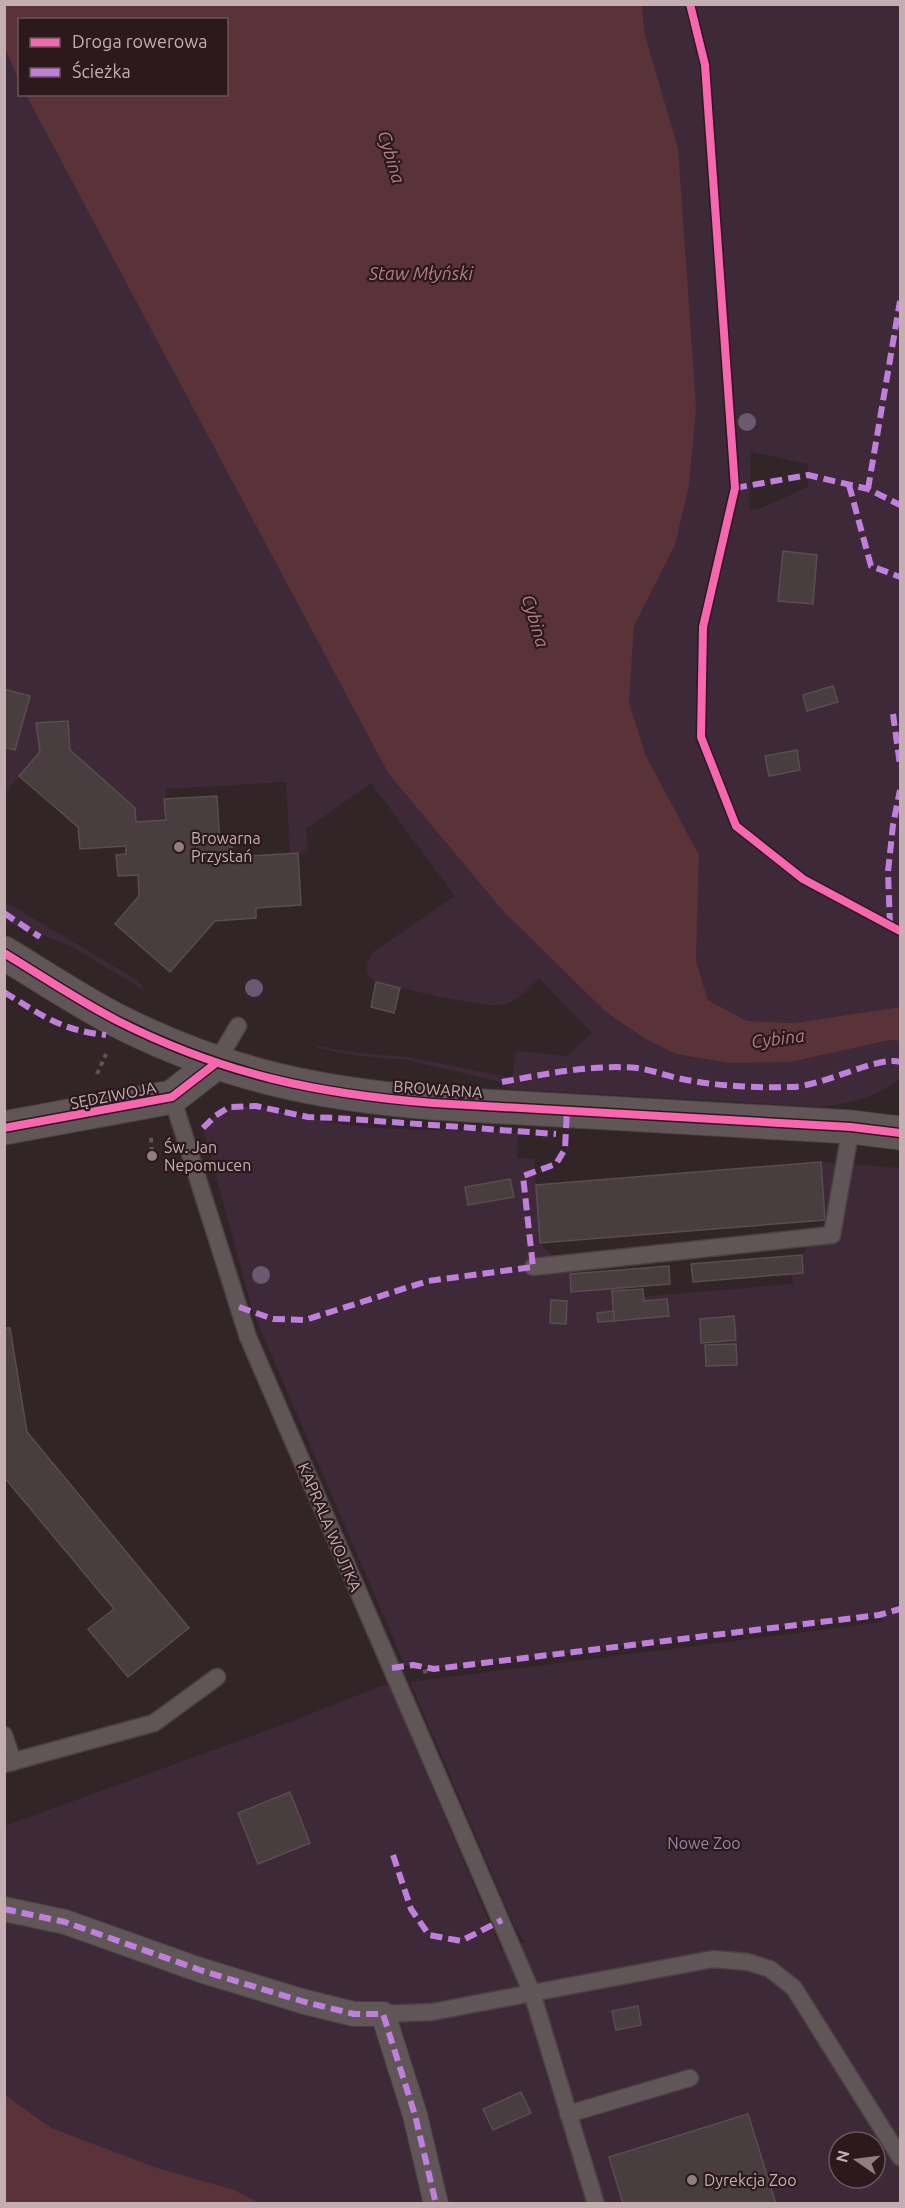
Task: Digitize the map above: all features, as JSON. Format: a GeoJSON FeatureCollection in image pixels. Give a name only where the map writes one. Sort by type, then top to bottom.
{"type":"FeatureCollection","features":[{"type":"Feature","properties":{"kind":"street","name":"BROWARNA"},"geometry":{"type":"LineString","coordinates":[[4,954],[117,1020],[216,1063],[291,1084],[379,1099],[851,1127],[900,1133]]}},
{"type":"Feature","properties":{"kind":"street","name":"SĘDZIWOJA"},"geometry":{"type":"LineString","coordinates":[[4,1128],[172,1097],[216,1063]]}},
{"type":"Feature","properties":{"kind":"street"},"geometry":{"type":"LineString","coordinates":[[4,1909],[65,1922],[200,1970],[305,2002],[354,2014],[383,2014],[415,2115],[436,2204]]}},
{"type":"Feature","properties":{"kind":"lane"},"geometry":{"type":"LineString","coordinates":[[216,1063],[238,1026]]}},
{"type":"Feature","properties":{"kind":"lane","name":"KAPRALA WOJTKA"},"geometry":{"type":"LineString","coordinates":[[172,1097],[248,1337],[532,1993],[596,2204]]}},
{"type":"Feature","properties":{"kind":"lane"},"geometry":{"type":"LineString","coordinates":[[533,1266],[832,1235],[851,1127]]}},
{"type":"Feature","properties":{"kind":"lane"},"geometry":{"type":"LineString","coordinates":[[4,1735],[9,1763],[154,1722],[217,1677]]}},
{"type":"Feature","properties":{"kind":"lane"},"geometry":{"type":"LineString","coordinates":[[383,2014],[432,2012],[713,1959],[748,1962],[770,1969],[794,1988],[900,2157]]}},
{"type":"Feature","properties":{"kind":"lane"},"geometry":{"type":"LineString","coordinates":[[568,2114],[690,2078]]}},
{"type":"Feature","properties":{"kind":"green space"},"geometry":{"type":"Polygon","coordinates":[[[642,5],[900,5],[900,1007],[794,1023],[747,1021],[708,1000],[696,961],[699,855],[646,756],[629,704],[634,626],[675,545],[678,148],[645,35],[642,5]],[[751,452],[749,509],[757,510],[808,487],[808,464],[751,452]]]}},
{"type":"Feature","properties":{"kind":"green space"},"geometry":{"type":"Polygon","coordinates":[[[4,49],[18,79],[18,96],[27,96],[388,773],[503,911],[606,1012],[731,1063],[790,1062],[890,1040],[900,1041],[900,1078],[873,1095],[823,1107],[510,1089],[501,1082],[407,1060],[359,1056],[317,1048],[317,1046],[359,1053],[408,1057],[512,1078],[516,1051],[567,1056],[592,1033],[539,978],[511,1002],[488,1005],[406,989],[370,978],[367,965],[373,952],[455,896],[371,783],[306,829],[308,852],[290,853],[286,782],[165,789],[166,820],[136,822],[135,808],[70,750],[68,721],[36,723],[40,752],[5,793],[4,49]]]}},
{"type":"Feature","properties":{"kind":"green space"},"geometry":{"type":"Polygon","coordinates":[[[4,901],[138,981],[146,991],[69,945],[5,921],[4,901]]]}},
{"type":"Feature","properties":{"kind":"green space","name":"Nowe Zoo"},"geometry":{"type":"Polygon","coordinates":[[[256,1106],[331,1123],[371,1128],[518,1133],[517,1158],[534,1159],[540,1243],[570,1274],[571,1292],[625,1288],[627,1298],[793,1284],[792,1274],[803,1273],[802,1255],[825,1220],[821,1162],[900,1168],[900,2203],[5,2204],[5,1826],[285,1724],[381,1686],[389,1685],[502,1952],[524,1942],[515,1927],[410,1682],[884,1622],[879,1615],[434,1669],[413,1665],[405,1666],[253,1312],[203,1128],[221,1112],[232,1108],[256,1106]]]}},
{"type":"Feature","properties":{"kind":"water","name":"Staw Młyński"},"geometry":{"type":"Polygon","coordinates":[[[4,5],[642,5],[645,35],[678,148],[696,407],[689,485],[675,545],[634,626],[629,703],[646,756],[699,855],[696,961],[708,1000],[747,1021],[794,1023],[900,1007],[900,1041],[890,1040],[790,1062],[731,1063],[676,1054],[646,1039],[606,1012],[503,911],[388,773],[27,96],[228,96],[228,18],[18,18],[18,79],[5,49],[4,5]]]}},
{"type":"Feature","properties":{"kind":"water"},"geometry":{"type":"Polygon","coordinates":[[[5,2095],[51,2128],[157,2168],[234,2190],[259,2203],[5,2203],[5,2095]]]}},
{"type":"Feature","properties":{"kind":"building"},"geometry":{"type":"Polygon","coordinates":[[[783,551],[817,555],[813,604],[778,601],[783,551]]]}},
{"type":"Feature","properties":{"kind":"building"},"geometry":{"type":"Polygon","coordinates":[[[833,686],[838,702],[807,711],[803,695],[833,686]]]}},
{"type":"Feature","properties":{"kind":"building"},"geometry":{"type":"Polygon","coordinates":[[[4,689],[30,696],[15,750],[4,747],[4,689]]]}},
{"type":"Feature","properties":{"kind":"building","name":"Browarna Przystań"},"geometry":{"type":"Polygon","coordinates":[[[68,721],[70,750],[135,808],[136,822],[166,820],[164,799],[217,796],[220,846],[232,845],[233,857],[298,853],[301,905],[256,908],[256,918],[215,921],[170,972],[115,924],[139,896],[138,875],[118,876],[116,855],[126,854],[126,846],[80,849],[78,827],[19,776],[40,752],[36,723],[68,721]]]}},
{"type":"Feature","properties":{"kind":"building"},"geometry":{"type":"Polygon","coordinates":[[[797,750],[800,770],[769,776],[765,756],[797,750]]]}},
{"type":"Feature","properties":{"kind":"building"},"geometry":{"type":"Polygon","coordinates":[[[376,982],[400,988],[394,1013],[371,1007],[376,982]]]}},
{"type":"Feature","properties":{"kind":"building"},"geometry":{"type":"Polygon","coordinates":[[[821,1162],[825,1220],[540,1243],[536,1185],[821,1162]]]}},
{"type":"Feature","properties":{"kind":"building"},"geometry":{"type":"Polygon","coordinates":[[[510,1179],[514,1197],[468,1205],[465,1187],[510,1179]]]}},
{"type":"Feature","properties":{"kind":"building"},"geometry":{"type":"Polygon","coordinates":[[[802,1255],[803,1273],[693,1282],[691,1264],[802,1255]]]}},
{"type":"Feature","properties":{"kind":"building"},"geometry":{"type":"Polygon","coordinates":[[[669,1266],[670,1284],[571,1292],[570,1274],[669,1266]]]}},
{"type":"Feature","properties":{"kind":"building"},"geometry":{"type":"Polygon","coordinates":[[[643,1289],[644,1301],[667,1299],[669,1316],[614,1321],[612,1291],[643,1289]]]}},
{"type":"Feature","properties":{"kind":"building"},"geometry":{"type":"Polygon","coordinates":[[[551,1300],[567,1301],[566,1324],[550,1323],[551,1300]]]}},
{"type":"Feature","properties":{"kind":"building"},"geometry":{"type":"Polygon","coordinates":[[[614,1311],[614,1321],[598,1322],[597,1313],[614,1311]]]}},
{"type":"Feature","properties":{"kind":"building"},"geometry":{"type":"Polygon","coordinates":[[[734,1316],[736,1340],[701,1343],[700,1319],[734,1316]]]}},
{"type":"Feature","properties":{"kind":"building"},"geometry":{"type":"Polygon","coordinates":[[[4,1328],[10,1328],[27,1432],[189,1628],[128,1677],[88,1629],[114,1609],[4,1477],[4,1328]]]}},
{"type":"Feature","properties":{"kind":"building"},"geometry":{"type":"Polygon","coordinates":[[[736,1344],[737,1365],[706,1366],[705,1345],[736,1344]]]}},
{"type":"Feature","properties":{"kind":"building"},"geometry":{"type":"Polygon","coordinates":[[[290,1792],[310,1843],[258,1864],[238,1813],[290,1792]]]}},
{"type":"Feature","properties":{"kind":"building"},"geometry":{"type":"Polygon","coordinates":[[[638,2006],[641,2025],[616,2030],[612,2011],[638,2006]]]}},
{"type":"Feature","properties":{"kind":"building"},"geometry":{"type":"Polygon","coordinates":[[[521,2092],[531,2113],[493,2130],[483,2109],[521,2092]]]}},
{"type":"Feature","properties":{"kind":"building","name":"Dyrekcja Zoo"},"geometry":{"type":"Polygon","coordinates":[[[748,2114],[776,2204],[623,2204],[609,2157],[748,2114]]]}},
{"type":"Feature","properties":{"kind":"marked path"},"geometry":{"type":"LineString","coordinates":[[868,489],[900,301]]}},
{"type":"Feature","properties":{"kind":"marked path"},"geometry":{"type":"LineString","coordinates":[[735,488],[808,475],[868,489],[900,505]]}},
{"type":"Feature","properties":{"kind":"marked path"},"geometry":{"type":"LineString","coordinates":[[849,485],[871,566],[900,577]]}},
{"type":"Feature","properties":{"kind":"marked path"},"geometry":{"type":"LineString","coordinates":[[893,714],[900,765]]}},
{"type":"Feature","properties":{"kind":"marked path"},"geometry":{"type":"LineString","coordinates":[[890,925],[888,872],[893,825],[900,790]]}},
{"type":"Feature","properties":{"kind":"marked path"},"geometry":{"type":"LineString","coordinates":[[4,913],[40,937]]}},
{"type":"Feature","properties":{"kind":"marked path"},"geometry":{"type":"LineString","coordinates":[[4,992],[52,1021],[76,1030],[106,1035]]}},
{"type":"Feature","properties":{"kind":"marked path"},"geometry":{"type":"LineString","coordinates":[[502,1082],[569,1070],[620,1067],[643,1069],[709,1083],[749,1087],[791,1087],[818,1082],[878,1063],[900,1062]]}},
{"type":"Feature","properties":{"kind":"marked path"},"geometry":{"type":"LineString","coordinates":[[203,1128],[229,1107],[256,1106],[308,1117],[556,1134]]}},
{"type":"Feature","properties":{"kind":"marked path"},"geometry":{"type":"LineString","coordinates":[[239,1307],[273,1319],[305,1320],[428,1281],[533,1267],[523,1176],[556,1164],[565,1149],[567,1110]]}},
{"type":"Feature","properties":{"kind":"marked path"},"geometry":{"type":"LineString","coordinates":[[392,1668],[413,1665],[434,1669],[879,1615],[900,1609]]}},
{"type":"Feature","properties":{"kind":"marked path"},"geometry":{"type":"LineString","coordinates":[[393,1855],[411,1909],[429,1935],[461,1941],[502,1920]]}},
{"type":"Feature","properties":{"kind":"marked path"},"geometry":{"type":"LineString","coordinates":[[4,1909],[65,1922],[200,1970],[305,2002],[354,2014],[383,2014],[415,2115],[436,2204]]}},
{"type":"Feature","properties":{"kind":"cycle path"},"geometry":{"type":"LineString","coordinates":[[690,4],[705,65],[735,488],[703,627],[701,737],[736,826],[803,879],[900,931]]}},
{"type":"Feature","properties":{"kind":"cycle path"},"geometry":{"type":"LineString","coordinates":[[4,953],[89,1005],[157,1039],[233,1068],[310,1087],[433,1103],[851,1127],[900,1133]]}},
{"type":"Feature","properties":{"kind":"cycle path"},"geometry":{"type":"LineString","coordinates":[[4,1128],[172,1097],[216,1063]]}},
{"type":"Feature","properties":{"kind":"place","name":"Browarna Przystań"},"geometry":{"type":"Point","coordinates":[179,847]}},
{"type":"Feature","properties":{"kind":"place","name":"Św. Jan Nepomucen"},"geometry":{"type":"Point","coordinates":[152,1156]}},
{"type":"Feature","properties":{"kind":"place","name":"Dyrekcja Zoo"},"geometry":{"type":"Point","coordinates":[692,2180]}},
{"type":"Feature","properties":{"kind":"water label","name":"Cybina"},"geometry":{"type":"Point","coordinates":[391,157]}},
{"type":"Feature","properties":{"kind":"water label","name":"Cybina"},"geometry":{"type":"Point","coordinates":[535,621]}},
{"type":"Feature","properties":{"kind":"water label","name":"Cybina"},"geometry":{"type":"Point","coordinates":[778,1039]}}]}
